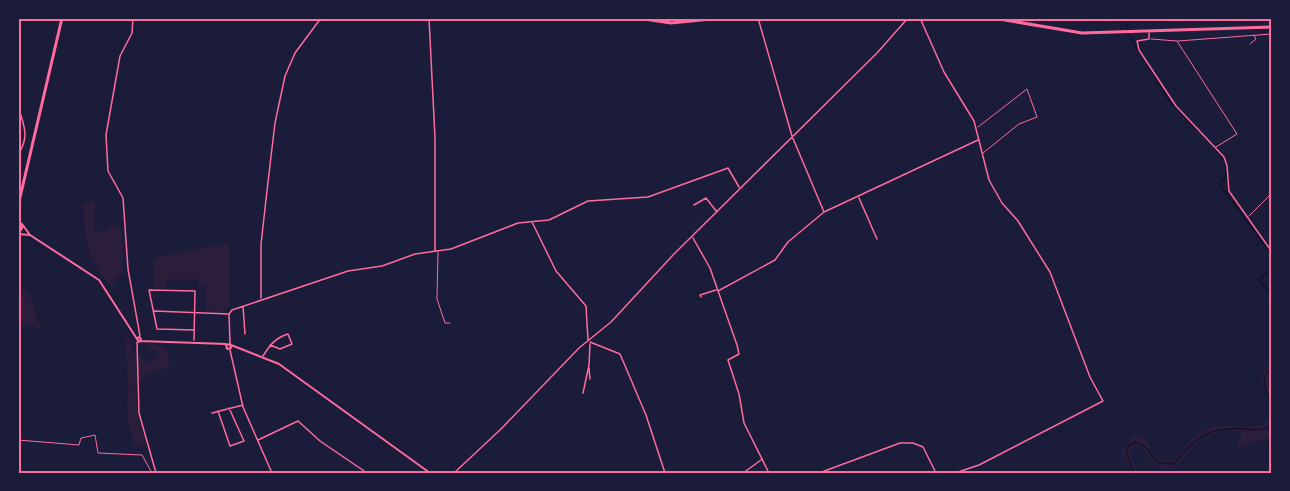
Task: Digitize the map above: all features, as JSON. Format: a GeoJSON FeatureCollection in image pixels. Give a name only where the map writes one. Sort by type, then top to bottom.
{"type":"FeatureCollection","features":[{"type":"Feature","properties":{"kind":"main road"},"geometry":{"type":"LineString","coordinates":[[62,18],[18,207],[19,219],[30,235],[99,280],[134,335],[139,339],[221,345],[263,356],[291,371],[430,473]]}},
{"type":"Feature","properties":{"kind":"main road"},"geometry":{"type":"LineString","coordinates":[[638,18],[671,23],[722,18]]}},
{"type":"Feature","properties":{"kind":"main road"},"geometry":{"type":"LineString","coordinates":[[993,18],[1082,33],[1272,27]]}},
{"type":"Feature","properties":{"kind":"main road"},"geometry":{"type":"LineString","coordinates":[[22,224],[18,234],[30,235]]}},
{"type":"Feature","properties":{"kind":"street"},"geometry":{"type":"LineString","coordinates":[[132,18],[132,33],[120,56],[106,135],[108,171],[123,198],[128,269],[139,339],[139,414],[156,473]]}},
{"type":"Feature","properties":{"kind":"street"},"geometry":{"type":"LineString","coordinates":[[261,299],[261,244],[279,104],[288,66],[321,18]]}},
{"type":"Feature","properties":{"kind":"street"},"geometry":{"type":"LineString","coordinates":[[429,18],[435,138],[437,252]]}},
{"type":"Feature","properties":{"kind":"street"},"geometry":{"type":"LineString","coordinates":[[758,18],[792,136],[824,212]]}},
{"type":"Feature","properties":{"kind":"street"},"geometry":{"type":"LineString","coordinates":[[454,473],[611,322],[908,18]]}},
{"type":"Feature","properties":{"kind":"street"},"geometry":{"type":"LineString","coordinates":[[920,18],[944,72],[968,110],[976,128],[988,177],[994,190],[1018,221],[1050,272],[1090,377],[1103,401],[1063,423],[955,473]]}},
{"type":"Feature","properties":{"kind":"street"},"geometry":{"type":"LineString","coordinates":[[1148,32],[1149,39],[1137,41],[1139,50],[1176,106],[1216,147],[1226,162],[1228,191],[1272,252]]}},
{"type":"Feature","properties":{"kind":"street"},"geometry":{"type":"LineString","coordinates":[[18,107],[26,136],[18,154]]}},
{"type":"Feature","properties":{"kind":"street"},"geometry":{"type":"LineString","coordinates":[[701,297],[700,295],[705,292],[717,290],[775,260],[788,242],[824,212],[858,197],[877,185],[927,166],[979,139]]}},
{"type":"Feature","properties":{"kind":"street"},"geometry":{"type":"LineString","coordinates":[[153,311],[229,314],[261,299],[348,271],[382,266],[415,254],[437,252],[460,246],[518,223],[552,219],[591,200],[626,200],[648,197],[728,168],[740,188]]}},
{"type":"Feature","properties":{"kind":"street"},"geometry":{"type":"LineString","coordinates":[[858,197],[877,238]]}},
{"type":"Feature","properties":{"kind":"street"},"geometry":{"type":"LineString","coordinates":[[694,205],[706,198],[717,212]]}},
{"type":"Feature","properties":{"kind":"street"},"geometry":{"type":"LineString","coordinates":[[532,222],[556,271],[586,306],[590,342],[583,393]]}},
{"type":"Feature","properties":{"kind":"street"},"geometry":{"type":"LineString","coordinates":[[692,237],[710,268],[739,352],[728,360],[739,394],[741,414],[769,473]]}},
{"type":"Feature","properties":{"kind":"street"},"geometry":{"type":"LineString","coordinates":[[194,330],[157,329],[149,290],[193,290],[194,312],[194,330],[194,340]]}},
{"type":"Feature","properties":{"kind":"street"},"geometry":{"type":"LineString","coordinates":[[243,306],[245,334]]}},
{"type":"Feature","properties":{"kind":"street"},"geometry":{"type":"LineString","coordinates":[[229,314],[228,346],[243,405],[272,473]]}},
{"type":"Feature","properties":{"kind":"street"},"geometry":{"type":"LineString","coordinates":[[263,356],[270,345],[288,334],[292,344],[280,349],[270,345]]}},
{"type":"Feature","properties":{"kind":"street"},"geometry":{"type":"LineString","coordinates":[[590,342],[620,354],[646,415],[665,473]]}},
{"type":"Feature","properties":{"kind":"street"},"geometry":{"type":"LineString","coordinates":[[588,367],[590,380]]}},
{"type":"Feature","properties":{"kind":"street"},"geometry":{"type":"LineString","coordinates":[[212,413],[243,405]]}},
{"type":"Feature","properties":{"kind":"street"},"geometry":{"type":"LineString","coordinates":[[218,411],[230,446],[244,441],[229,408]]}},
{"type":"Feature","properties":{"kind":"street"},"geometry":{"type":"LineString","coordinates":[[257,440],[298,421],[325,446],[367,473]]}},
{"type":"Feature","properties":{"kind":"street"},"geometry":{"type":"LineString","coordinates":[[819,473],[837,464],[905,442],[923,447],[936,473]]}},
{"type":"Feature","properties":{"kind":"street"},"geometry":{"type":"LineString","coordinates":[[743,473],[762,459]]}},
{"type":"Feature","properties":{"kind":"lane"},"geometry":{"type":"LineString","coordinates":[[1149,39],[1176,41],[1271,34]]}},
{"type":"Feature","properties":{"kind":"lane"},"geometry":{"type":"LineString","coordinates":[[1250,44],[1256,39],[1253,35]]}},
{"type":"Feature","properties":{"kind":"lane"},"geometry":{"type":"LineString","coordinates":[[1176,41],[1237,134],[1216,147]]}},
{"type":"Feature","properties":{"kind":"lane"},"geometry":{"type":"LineString","coordinates":[[976,128],[1027,89],[1037,117],[1019,124],[983,154]]}},
{"type":"Feature","properties":{"kind":"lane"},"geometry":{"type":"LineString","coordinates":[[1248,218],[1272,193]]}},
{"type":"Feature","properties":{"kind":"lane"},"geometry":{"type":"LineString","coordinates":[[437,252],[437,299],[445,323],[450,323]]}},
{"type":"Feature","properties":{"kind":"lane"},"geometry":{"type":"LineString","coordinates":[[18,440],[78,445],[82,437],[95,435],[98,453],[142,455],[152,473]]}},
{"type":"Feature","properties":{"kind":"shaded area"},"geometry":{"type":"Polygon","coordinates":[[[95,201],[94,230],[105,232],[113,223],[122,229],[123,275],[115,278],[112,288],[103,278],[92,258],[87,238],[82,203],[95,201]]]}},
{"type":"Feature","properties":{"kind":"shaded area"},"geometry":{"type":"Polygon","coordinates":[[[229,243],[229,307],[225,312],[205,311],[206,286],[198,286],[198,279],[166,279],[166,288],[153,288],[153,258],[229,243]]]}},
{"type":"Feature","properties":{"kind":"shaded area"},"geometry":{"type":"Polygon","coordinates":[[[18,289],[28,290],[41,328],[24,324],[18,319],[18,289]]]}},
{"type":"Feature","properties":{"kind":"shaded area"},"geometry":{"type":"Polygon","coordinates":[[[123,332],[129,340],[133,353],[142,357],[144,363],[158,356],[157,352],[147,349],[149,343],[165,347],[170,364],[165,369],[147,374],[143,381],[135,384],[138,414],[147,445],[135,446],[127,417],[126,340],[123,332]]]}},
{"type":"Feature","properties":{"kind":"shaded area"},"geometry":{"type":"Polygon","coordinates":[[[1272,362],[1268,380],[1272,394],[1272,408],[1263,388],[1261,378],[1272,362]]]}},
{"type":"Feature","properties":{"kind":"shaded area"},"geometry":{"type":"Polygon","coordinates":[[[1272,413],[1272,436],[1237,449],[1241,434],[1238,431],[1214,433],[1197,442],[1176,466],[1166,469],[1156,465],[1144,451],[1136,446],[1130,453],[1137,473],[1131,473],[1130,466],[1121,452],[1133,436],[1146,437],[1153,457],[1167,463],[1180,453],[1193,438],[1207,430],[1224,425],[1254,427],[1266,423],[1272,413]]]}},
{"type":"Feature","properties":{"kind":"waterway"},"geometry":{"type":"LineString","coordinates":[[1125,18],[1128,30]]}},
{"type":"Feature","properties":{"kind":"waterway"},"geometry":{"type":"LineString","coordinates":[[1128,33],[1171,103],[1198,131]]}},
{"type":"Feature","properties":{"kind":"waterway"},"geometry":{"type":"LineString","coordinates":[[1214,147],[1225,162],[1226,177],[1220,183],[1221,186],[1272,255]]}},
{"type":"Feature","properties":{"kind":"waterway"},"geometry":{"type":"LineString","coordinates":[[1272,268],[1259,280],[1272,295]]}},
{"type":"Feature","properties":{"kind":"waterway"},"geometry":{"type":"LineString","coordinates":[[1272,367],[1264,381],[1272,405]]}},
{"type":"Feature","properties":{"kind":"waterway"},"geometry":{"type":"LineString","coordinates":[[1134,473],[1126,452],[1129,445],[1135,442],[1145,447],[1158,463],[1174,464],[1196,440],[1204,435],[1222,429],[1259,430],[1272,424]]}}]}
